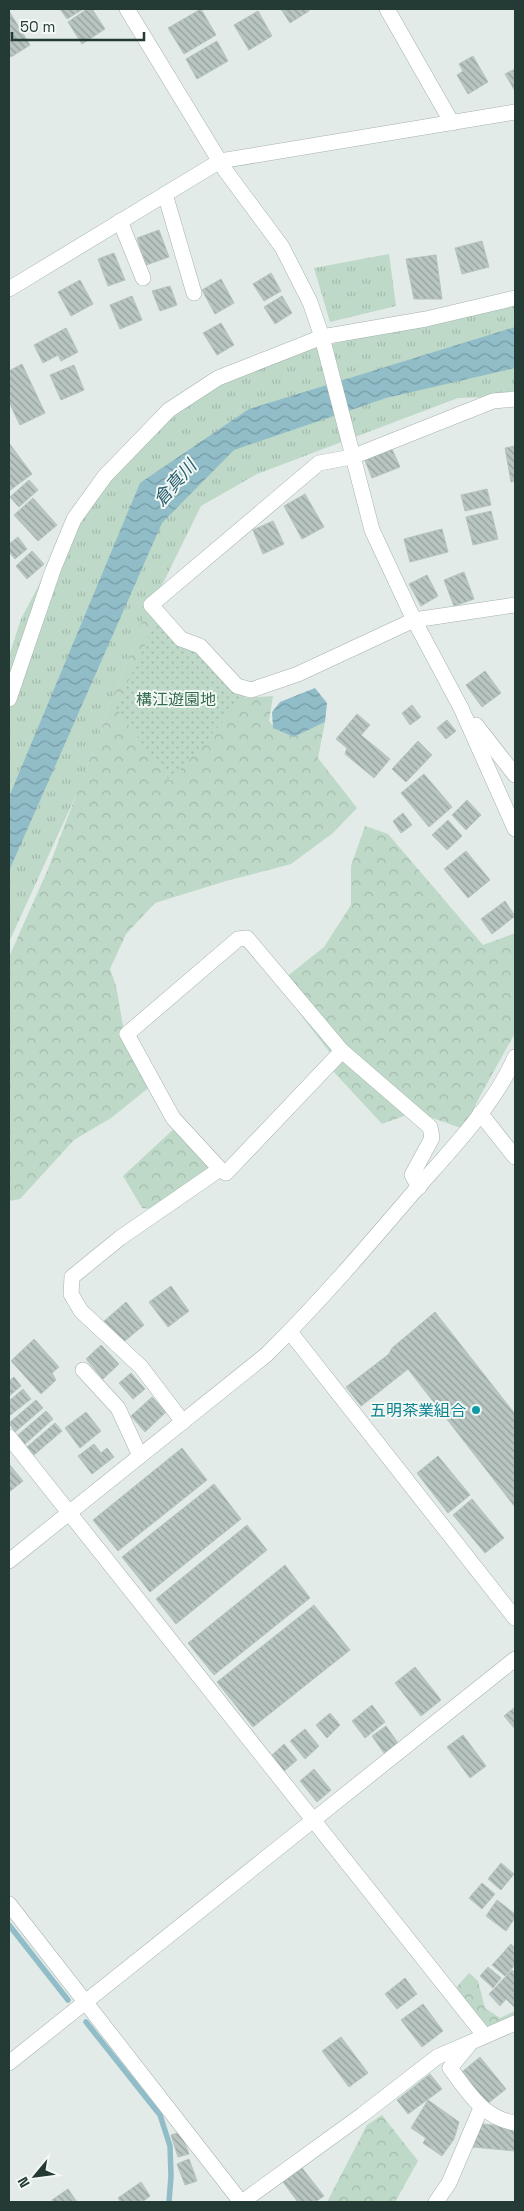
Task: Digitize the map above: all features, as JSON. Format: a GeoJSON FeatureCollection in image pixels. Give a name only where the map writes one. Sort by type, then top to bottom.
{"type":"FeatureCollection","features":[{"type":"Feature","properties":{"kind":"street"},"geometry":{"type":"LineString","coordinates":[[127,9],[220,161],[282,247],[310,302],[323,343],[372,530],[414,620],[462,708],[515,829]]}},
{"type":"Feature","properties":{"kind":"street"},"geometry":{"type":"LineString","coordinates":[[387,9],[452,123]]}},
{"type":"Feature","properties":{"kind":"street"},"geometry":{"type":"LineString","coordinates":[[9,289],[220,161],[515,112]]}},
{"type":"Feature","properties":{"kind":"street"},"geometry":{"type":"LineString","coordinates":[[166,194],[194,293]]}},
{"type":"Feature","properties":{"kind":"street"},"geometry":{"type":"LineString","coordinates":[[120,221],[143,278]]}},
{"type":"Feature","properties":{"kind":"street"},"geometry":{"type":"LineString","coordinates":[[9,699],[74,519],[105,476],[169,410],[218,378],[323,343],[515,298]]}},
{"type":"Feature","properties":{"kind":"street"},"geometry":{"type":"LineString","coordinates":[[515,399],[492,401],[350,450],[319,463],[150,605],[181,639],[200,646],[237,686],[251,690],[298,674],[414,620],[515,605]]}},
{"type":"Feature","properties":{"kind":"street"},"geometry":{"type":"LineString","coordinates":[[462,708],[515,775]]}},
{"type":"Feature","properties":{"kind":"street"},"geometry":{"type":"LineString","coordinates":[[342,1051],[226,1173],[220,1169],[173,1118],[127,1034],[238,939],[247,938],[342,1051],[430,1127],[432,1138],[412,1175],[418,1187]]}},
{"type":"Feature","properties":{"kind":"street"},"geometry":{"type":"LineString","coordinates":[[9,1561],[266,1355],[290,1332],[418,1187],[480,1113],[515,1057]]}},
{"type":"Feature","properties":{"kind":"street"},"geometry":{"type":"LineString","coordinates":[[480,1113],[515,1158]]}},
{"type":"Feature","properties":{"kind":"street"},"geometry":{"type":"LineString","coordinates":[[183,1422],[141,1367],[81,1311],[71,1294],[72,1277],[120,1238],[220,1169]]}},
{"type":"Feature","properties":{"kind":"street"},"geometry":{"type":"LineString","coordinates":[[290,1332],[515,1618]]}},
{"type":"Feature","properties":{"kind":"street"},"geometry":{"type":"LineString","coordinates":[[84,1370],[118,1408],[140,1456]]}},
{"type":"Feature","properties":{"kind":"street"},"geometry":{"type":"LineString","coordinates":[[9,1437],[313,1821],[478,2038]]}},
{"type":"Feature","properties":{"kind":"street"},"geometry":{"type":"LineString","coordinates":[[9,2064],[515,1659]]}},
{"type":"Feature","properties":{"kind":"street"},"geometry":{"type":"LineString","coordinates":[[9,1904],[241,2202],[362,2115],[437,2057],[515,2023]]}},
{"type":"Feature","properties":{"kind":"street"},"geometry":{"type":"LineString","coordinates":[[478,2038],[450,2068],[481,2108],[502,2121],[515,2123]]}},
{"type":"Feature","properties":{"kind":"street"},"geometry":{"type":"LineString","coordinates":[[436,2202],[449,2183],[481,2108]]}},
{"type":"Feature","properties":{"kind":"green space"},"geometry":{"type":"Polygon","coordinates":[[[389,254],[396,306],[330,322],[314,268],[389,254]]]}},
{"type":"Feature","properties":{"kind":"green space"},"geometry":{"type":"Polygon","coordinates":[[[515,302],[515,396],[458,398],[257,474],[201,506],[135,640],[77,793],[9,942],[9,656],[21,619],[93,482],[172,408],[284,355],[515,302]]]}},
{"type":"Feature","properties":{"kind":"green space"},"geometry":{"type":"Polygon","coordinates":[[[146,611],[196,647],[242,698],[273,696],[269,721],[277,730],[296,736],[325,722],[318,758],[357,808],[333,833],[291,864],[226,881],[155,903],[126,934],[110,969],[116,986],[125,1037],[151,1086],[111,1118],[74,1140],[20,1199],[9,1201],[9,957],[48,869],[146,611]]]}},
{"type":"Feature","properties":{"kind":"green space","name":"構江遊園地"},"geometry":{"type":"Polygon","coordinates":[[[156,621],[251,690],[170,781],[116,708],[156,621]]]}},
{"type":"Feature","properties":{"kind":"green space"},"geometry":{"type":"Polygon","coordinates":[[[365,826],[388,834],[483,945],[515,933],[515,1033],[464,1129],[415,1112],[382,1124],[332,1070],[337,1062],[298,1011],[280,982],[324,947],[351,905],[351,866],[365,826]]]}},
{"type":"Feature","properties":{"kind":"green space"},"geometry":{"type":"Polygon","coordinates":[[[177,1126],[214,1169],[152,1209],[142,1208],[123,1176],[177,1126]]]}},
{"type":"Feature","properties":{"kind":"green space"},"geometry":{"type":"Polygon","coordinates":[[[469,1973],[478,1981],[485,2008],[500,2018],[515,2011],[515,2022],[484,2035],[454,1990],[469,1973]]]}},
{"type":"Feature","properties":{"kind":"green space"},"geometry":{"type":"Polygon","coordinates":[[[382,2115],[418,2161],[395,2202],[327,2202],[367,2125],[382,2115]]]}},
{"type":"Feature","properties":{"kind":"water","name":"倉真川"},"geometry":{"type":"Polygon","coordinates":[[[515,327],[515,368],[386,398],[234,450],[162,523],[9,871],[9,797],[140,483],[249,409],[515,327]]]}},
{"type":"Feature","properties":{"kind":"water"},"geometry":{"type":"Polygon","coordinates":[[[315,688],[327,703],[325,722],[294,737],[273,728],[272,712],[280,702],[315,688]]]}},
{"type":"Feature","properties":{"kind":"building"},"geometry":{"type":"Polygon","coordinates":[[[60,9],[83,9],[67,19],[60,9]]]}},
{"type":"Feature","properties":{"kind":"building"},"geometry":{"type":"Polygon","coordinates":[[[87,9],[92,9],[105,29],[82,44],[68,22],[87,9]]]}},
{"type":"Feature","properties":{"kind":"building"},"geometry":{"type":"Polygon","coordinates":[[[201,9],[216,35],[184,54],[168,28],[201,9]]]}},
{"type":"Feature","properties":{"kind":"building"},"geometry":{"type":"Polygon","coordinates":[[[281,9],[308,9],[309,11],[290,23],[281,9]]]}},
{"type":"Feature","properties":{"kind":"building"},"geometry":{"type":"Polygon","coordinates":[[[9,11],[30,45],[11,57],[9,55],[9,11]]]}},
{"type":"Feature","properties":{"kind":"building"},"geometry":{"type":"Polygon","coordinates":[[[258,11],[272,36],[249,50],[234,25],[258,11]]]}},
{"type":"Feature","properties":{"kind":"building"},"geometry":{"type":"Polygon","coordinates":[[[217,41],[228,61],[197,79],[186,59],[217,41]]]}},
{"type":"Feature","properties":{"kind":"building"},"geometry":{"type":"Polygon","coordinates":[[[473,56],[488,82],[468,94],[457,75],[463,71],[459,64],[473,56]]]}},
{"type":"Feature","properties":{"kind":"building"},"geometry":{"type":"Polygon","coordinates":[[[515,69],[515,91],[505,74],[515,69]]]}},
{"type":"Feature","properties":{"kind":"building"},"geometry":{"type":"Polygon","coordinates":[[[159,230],[169,257],[146,265],[137,238],[159,230]]]}},
{"type":"Feature","properties":{"kind":"building"},"geometry":{"type":"Polygon","coordinates":[[[482,241],[489,267],[462,274],[455,248],[482,241]]]}},
{"type":"Feature","properties":{"kind":"building"},"geometry":{"type":"Polygon","coordinates":[[[114,253],[125,280],[108,286],[98,259],[114,253]]]}},
{"type":"Feature","properties":{"kind":"building"},"geometry":{"type":"Polygon","coordinates":[[[436,255],[442,299],[414,299],[406,259],[436,255]]]}},
{"type":"Feature","properties":{"kind":"building"},"geometry":{"type":"Polygon","coordinates":[[[271,273],[281,291],[264,301],[253,284],[271,273]]]}},
{"type":"Feature","properties":{"kind":"building"},"geometry":{"type":"Polygon","coordinates":[[[221,279],[234,303],[215,314],[202,290],[221,279]]]}},
{"type":"Feature","properties":{"kind":"building"},"geometry":{"type":"Polygon","coordinates":[[[80,280],[93,304],[71,316],[58,292],[80,280]]]}},
{"type":"Feature","properties":{"kind":"building"},"geometry":{"type":"Polygon","coordinates":[[[170,286],[177,305],[160,311],[152,291],[170,286]]]}},
{"type":"Feature","properties":{"kind":"building"},"geometry":{"type":"Polygon","coordinates":[[[132,296],[142,320],[120,329],[110,305],[132,296]]]}},
{"type":"Feature","properties":{"kind":"building"},"geometry":{"type":"Polygon","coordinates":[[[282,296],[292,313],[275,324],[264,307],[282,296]]]}},
{"type":"Feature","properties":{"kind":"building"},"geometry":{"type":"Polygon","coordinates":[[[221,323],[234,345],[217,355],[203,333],[221,323]]]}},
{"type":"Feature","properties":{"kind":"building"},"geometry":{"type":"Polygon","coordinates":[[[66,328],[78,352],[61,361],[58,355],[43,363],[34,345],[66,328]]]}},
{"type":"Feature","properties":{"kind":"building"},"geometry":{"type":"Polygon","coordinates":[[[22,364],[45,413],[20,425],[9,402],[9,371],[22,364]]]}},
{"type":"Feature","properties":{"kind":"building"},"geometry":{"type":"Polygon","coordinates":[[[74,365],[84,390],[61,400],[50,375],[74,365]]]}},
{"type":"Feature","properties":{"kind":"building"},"geometry":{"type":"Polygon","coordinates":[[[9,443],[32,474],[9,491],[9,443]]]}},
{"type":"Feature","properties":{"kind":"building"},"geometry":{"type":"Polygon","coordinates":[[[515,446],[515,481],[511,482],[505,448],[515,446]]]}},
{"type":"Feature","properties":{"kind":"building"},"geometry":{"type":"Polygon","coordinates":[[[391,447],[400,467],[372,478],[364,458],[391,447]]]}},
{"type":"Feature","properties":{"kind":"building"},"geometry":{"type":"Polygon","coordinates":[[[29,480],[38,490],[19,507],[10,497],[29,480]]]}},
{"type":"Feature","properties":{"kind":"building"},"geometry":{"type":"Polygon","coordinates":[[[487,489],[491,505],[465,511],[461,495],[487,489]]]}},
{"type":"Feature","properties":{"kind":"building"},"geometry":{"type":"Polygon","coordinates":[[[305,494],[324,527],[302,539],[284,506],[305,494]]]}},
{"type":"Feature","properties":{"kind":"building"},"geometry":{"type":"Polygon","coordinates":[[[33,498],[57,525],[38,541],[14,515],[33,498]]]}},
{"type":"Feature","properties":{"kind":"building"},"geometry":{"type":"Polygon","coordinates":[[[491,511],[498,539],[473,545],[466,517],[491,511]]]}},
{"type":"Feature","properties":{"kind":"building"},"geometry":{"type":"Polygon","coordinates":[[[273,521],[284,544],[263,554],[253,530],[273,521]]]}},
{"type":"Feature","properties":{"kind":"building"},"geometry":{"type":"Polygon","coordinates":[[[442,529],[448,552],[410,562],[404,539],[442,529]]]}},
{"type":"Feature","properties":{"kind":"building"},"geometry":{"type":"Polygon","coordinates":[[[18,537],[27,549],[15,559],[9,552],[9,544],[18,537]]]}},
{"type":"Feature","properties":{"kind":"building"},"geometry":{"type":"Polygon","coordinates":[[[32,551],[44,564],[27,579],[16,566],[32,551]]]}},
{"type":"Feature","properties":{"kind":"building"},"geometry":{"type":"Polygon","coordinates":[[[464,572],[474,599],[454,606],[444,580],[464,572]]]}},
{"type":"Feature","properties":{"kind":"building"},"geometry":{"type":"Polygon","coordinates":[[[427,575],[438,596],[421,606],[409,584],[427,575]]]}},
{"type":"Feature","properties":{"kind":"building"},"geometry":{"type":"Polygon","coordinates":[[[485,671],[501,693],[482,707],[466,685],[485,671]]]}},
{"type":"Feature","properties":{"kind":"building"},"geometry":{"type":"Polygon","coordinates":[[[412,705],[421,717],[410,725],[402,713],[412,705]]]}},
{"type":"Feature","properties":{"kind":"building"},"geometry":{"type":"Polygon","coordinates":[[[357,714],[370,725],[361,735],[390,759],[374,778],[345,754],[347,748],[336,739],[357,714]]]}},
{"type":"Feature","properties":{"kind":"building"},"geometry":{"type":"Polygon","coordinates":[[[447,720],[456,731],[446,739],[437,728],[447,720]]]}},
{"type":"Feature","properties":{"kind":"building"},"geometry":{"type":"Polygon","coordinates":[[[418,741],[432,755],[406,782],[392,769],[418,741]]]}},
{"type":"Feature","properties":{"kind":"building"},"geometry":{"type":"Polygon","coordinates":[[[424,774],[452,807],[429,827],[401,793],[424,774]]]}},
{"type":"Feature","properties":{"kind":"building"},"geometry":{"type":"Polygon","coordinates":[[[467,800],[481,815],[466,830],[452,815],[467,800]]]}},
{"type":"Feature","properties":{"kind":"building"},"geometry":{"type":"Polygon","coordinates":[[[403,813],[412,825],[401,833],[393,821],[403,813]]]}},
{"type":"Feature","properties":{"kind":"building"},"geometry":{"type":"Polygon","coordinates":[[[448,820],[462,836],[447,850],[432,835],[448,820]]]}},
{"type":"Feature","properties":{"kind":"building"},"geometry":{"type":"Polygon","coordinates":[[[466,851],[490,880],[468,898],[444,869],[466,851]]]}},
{"type":"Feature","properties":{"kind":"building"},"geometry":{"type":"Polygon","coordinates":[[[505,901],[515,916],[492,934],[481,919],[505,901]]]}},
{"type":"Feature","properties":{"kind":"building"},"geometry":{"type":"Polygon","coordinates":[[[171,1286],[189,1311],[168,1327],[149,1302],[171,1286]]]}},
{"type":"Feature","properties":{"kind":"building"},"geometry":{"type":"Polygon","coordinates":[[[126,1302],[144,1325],[120,1345],[102,1323],[126,1302]]]}},
{"type":"Feature","properties":{"kind":"building","name":"五明茶業組合"},"geometry":{"type":"Polygon","coordinates":[[[435,1312],[515,1414],[515,1507],[408,1369],[361,1406],[392,1348],[435,1312]]]}},
{"type":"Feature","properties":{"kind":"building"},"geometry":{"type":"Polygon","coordinates":[[[34,1339],[59,1367],[52,1373],[56,1380],[41,1394],[11,1361],[34,1339]]]}},
{"type":"Feature","properties":{"kind":"building"},"geometry":{"type":"Polygon","coordinates":[[[101,1345],[119,1364],[103,1379],[86,1359],[101,1345]]]}},
{"type":"Feature","properties":{"kind":"building"},"geometry":{"type":"Polygon","coordinates":[[[389,1354],[404,1372],[361,1406],[346,1387],[389,1354]]]}},
{"type":"Feature","properties":{"kind":"building"},"geometry":{"type":"Polygon","coordinates":[[[131,1373],[145,1389],[133,1399],[119,1383],[131,1373]]]}},
{"type":"Feature","properties":{"kind":"building"},"geometry":{"type":"Polygon","coordinates":[[[14,1377],[21,1386],[9,1396],[9,1381],[14,1377]]]}},
{"type":"Feature","properties":{"kind":"building"},"geometry":{"type":"Polygon","coordinates":[[[23,1389],[31,1399],[9,1416],[9,1401],[23,1389]]]}},
{"type":"Feature","properties":{"kind":"building"},"geometry":{"type":"Polygon","coordinates":[[[152,1397],[166,1412],[145,1432],[131,1416],[152,1397]]]}},
{"type":"Feature","properties":{"kind":"building"},"geometry":{"type":"Polygon","coordinates":[[[36,1400],[43,1408],[15,1432],[9,1423],[36,1400]]]}},
{"type":"Feature","properties":{"kind":"building"},"geometry":{"type":"Polygon","coordinates":[[[46,1411],[53,1419],[25,1444],[18,1435],[46,1411]]]}},
{"type":"Feature","properties":{"kind":"building"},"geometry":{"type":"Polygon","coordinates":[[[86,1412],[101,1431],[80,1448],[65,1428],[86,1412]]]}},
{"type":"Feature","properties":{"kind":"building"},"geometry":{"type":"Polygon","coordinates":[[[55,1423],[62,1431],[34,1455],[27,1447],[55,1423]]]}},
{"type":"Feature","properties":{"kind":"building"},"geometry":{"type":"Polygon","coordinates":[[[94,1444],[101,1453],[107,1448],[114,1457],[92,1474],[78,1456],[94,1444]]]}},
{"type":"Feature","properties":{"kind":"building"},"geometry":{"type":"Polygon","coordinates":[[[182,1448],[207,1480],[118,1551],[93,1520],[182,1448]]]}},
{"type":"Feature","properties":{"kind":"building"},"geometry":{"type":"Polygon","coordinates":[[[438,1456],[470,1495],[448,1513],[417,1473],[438,1456]]]}},
{"type":"Feature","properties":{"kind":"building"},"geometry":{"type":"Polygon","coordinates":[[[9,1464],[23,1481],[9,1492],[9,1464]]]}},
{"type":"Feature","properties":{"kind":"building"},"geometry":{"type":"Polygon","coordinates":[[[214,1484],[241,1519],[150,1592],[122,1557],[214,1484]]]}},
{"type":"Feature","properties":{"kind":"building"},"geometry":{"type":"Polygon","coordinates":[[[472,1499],[504,1538],[485,1553],[453,1515],[472,1499]]]}},
{"type":"Feature","properties":{"kind":"building"},"geometry":{"type":"Polygon","coordinates":[[[247,1525],[267,1550],[176,1624],[156,1599],[247,1525]]]}},
{"type":"Feature","properties":{"kind":"building"},"geometry":{"type":"Polygon","coordinates":[[[285,1565],[310,1598],[214,1675],[188,1643],[285,1565]]]}},
{"type":"Feature","properties":{"kind":"building"},"geometry":{"type":"Polygon","coordinates":[[[314,1605],[350,1650],[253,1727],[217,1682],[314,1605]]]}},
{"type":"Feature","properties":{"kind":"building"},"geometry":{"type":"Polygon","coordinates":[[[415,1667],[441,1700],[421,1716],[395,1683],[415,1667]]]}},
{"type":"Feature","properties":{"kind":"building"},"geometry":{"type":"Polygon","coordinates":[[[372,1705],[385,1722],[365,1738],[352,1721],[372,1705]]]}},
{"type":"Feature","properties":{"kind":"building"},"geometry":{"type":"Polygon","coordinates":[[[515,1707],[515,1729],[504,1716],[515,1707]]]}},
{"type":"Feature","properties":{"kind":"building"},"geometry":{"type":"Polygon","coordinates":[[[330,1713],[340,1725],[327,1738],[316,1725],[330,1713]]]}},
{"type":"Feature","properties":{"kind":"building"},"geometry":{"type":"Polygon","coordinates":[[[386,1726],[398,1743],[384,1753],[372,1736],[386,1726]]]}},
{"type":"Feature","properties":{"kind":"building"},"geometry":{"type":"Polygon","coordinates":[[[305,1729],[319,1746],[305,1759],[290,1741],[305,1729]]]}},
{"type":"Feature","properties":{"kind":"building"},"geometry":{"type":"Polygon","coordinates":[[[463,1735],[486,1766],[470,1778],[447,1747],[463,1735]]]}},
{"type":"Feature","properties":{"kind":"building"},"geometry":{"type":"Polygon","coordinates":[[[284,1744],[297,1760],[283,1772],[270,1757],[284,1744]]]}},
{"type":"Feature","properties":{"kind":"building"},"geometry":{"type":"Polygon","coordinates":[[[314,1769],[331,1790],[317,1802],[300,1781],[314,1769]]]}},
{"type":"Feature","properties":{"kind":"building"},"geometry":{"type":"Polygon","coordinates":[[[501,1863],[514,1874],[501,1890],[488,1879],[501,1863]]]}},
{"type":"Feature","properties":{"kind":"building"},"geometry":{"type":"Polygon","coordinates":[[[482,1883],[495,1894],[482,1909],[469,1898],[482,1883]]]}},
{"type":"Feature","properties":{"kind":"building"},"geometry":{"type":"Polygon","coordinates":[[[497,1900],[515,1914],[515,1918],[506,1931],[486,1916],[497,1900]]]}},
{"type":"Feature","properties":{"kind":"building"},"geometry":{"type":"Polygon","coordinates":[[[511,1944],[515,1948],[515,1965],[505,1976],[492,1965],[511,1944]]]}},
{"type":"Feature","properties":{"kind":"building"},"geometry":{"type":"Polygon","coordinates":[[[488,1967],[501,1978],[493,1988],[480,1976],[488,1967]]]}},
{"type":"Feature","properties":{"kind":"building"},"geometry":{"type":"Polygon","coordinates":[[[512,1970],[515,1973],[515,2008],[506,1999],[500,2006],[489,1994],[512,1970]]]}},
{"type":"Feature","properties":{"kind":"building"},"geometry":{"type":"Polygon","coordinates":[[[405,1978],[417,1994],[397,2009],[385,1994],[405,1978]]]}},
{"type":"Feature","properties":{"kind":"building"},"geometry":{"type":"Polygon","coordinates":[[[423,2004],[443,2031],[422,2047],[401,2020],[423,2004]]]}},
{"type":"Feature","properties":{"kind":"building"},"geometry":{"type":"Polygon","coordinates":[[[341,2037],[368,2073],[349,2087],[322,2051],[341,2037]]]}},
{"type":"Feature","properties":{"kind":"building"},"geometry":{"type":"Polygon","coordinates":[[[480,2057],[506,2089],[487,2104],[462,2072],[480,2057]]]}},
{"type":"Feature","properties":{"kind":"building"},"geometry":{"type":"Polygon","coordinates":[[[430,2074],[442,2089],[408,2114],[397,2100],[430,2074]]]}},
{"type":"Feature","properties":{"kind":"building"},"geometry":{"type":"Polygon","coordinates":[[[428,2100],[459,2122],[454,2139],[442,2156],[423,2143],[426,2138],[411,2128],[428,2100]]]}},
{"type":"Feature","properties":{"kind":"building"},"geometry":{"type":"Polygon","coordinates":[[[476,2123],[515,2128],[515,2151],[473,2147],[476,2123]]]}},
{"type":"Feature","properties":{"kind":"building"},"geometry":{"type":"Polygon","coordinates":[[[181,2132],[189,2154],[178,2157],[171,2135],[181,2132]]]}},
{"type":"Feature","properties":{"kind":"building"},"geometry":{"type":"Polygon","coordinates":[[[189,2159],[197,2181],[185,2185],[177,2164],[189,2159]]]}},
{"type":"Feature","properties":{"kind":"building"},"geometry":{"type":"Polygon","coordinates":[[[302,2168],[324,2196],[315,2202],[298,2202],[283,2182],[302,2168]]]}},
{"type":"Feature","properties":{"kind":"building"},"geometry":{"type":"Polygon","coordinates":[[[141,2182],[150,2196],[142,2202],[121,2202],[118,2198],[141,2182]]]}},
{"type":"Feature","properties":{"kind":"building"},"geometry":{"type":"Polygon","coordinates":[[[68,2189],[77,2202],[53,2202],[52,2200],[68,2189]]]}},
{"type":"Feature","properties":{"kind":"waterway"},"geometry":{"type":"LineString","coordinates":[[9,1925],[68,2000]]}},
{"type":"Feature","properties":{"kind":"waterway"},"geometry":{"type":"LineString","coordinates":[[86,2022],[160,2115],[170,2146],[171,2176],[169,2202]]}},
{"type":"Feature","properties":{"kind":"place","name":"五明茶業組合"},"geometry":{"type":"Point","coordinates":[476,1410]}}]}
